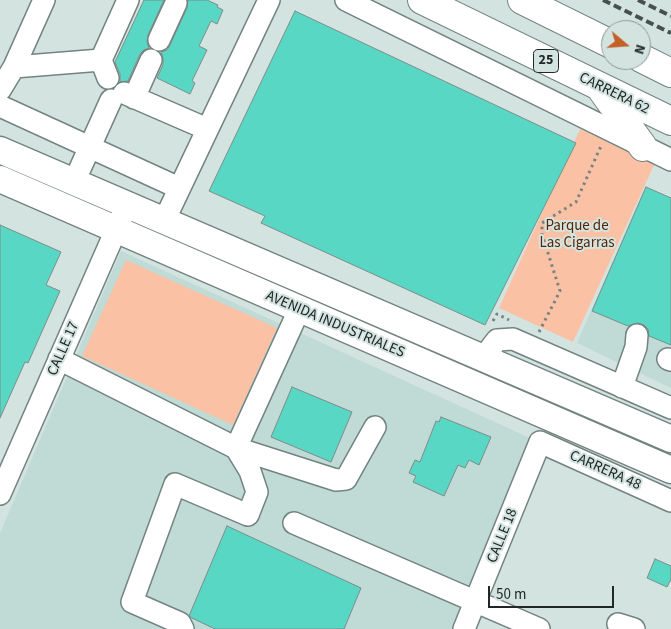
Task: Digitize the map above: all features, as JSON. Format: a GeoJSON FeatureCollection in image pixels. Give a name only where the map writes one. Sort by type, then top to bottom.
{"type":"FeatureCollection","features":[{"type":"Feature","properties":{"kind":"highway","name":"CARRERA 62"},"geometry":{"type":"LineString","coordinates":[[422,0],[671,121]]}},
{"type":"Feature","properties":{"kind":"highway"},"geometry":{"type":"LineString","coordinates":[[522,0],[601,39]]}},
{"type":"Feature","properties":{"kind":"highway"},"geometry":{"type":"LineString","coordinates":[[651,63],[671,73]]}},
{"type":"Feature","properties":{"kind":"highway"},"geometry":{"type":"LineString","coordinates":[[600,87],[643,147]]}},
{"type":"Feature","properties":{"kind":"main road","name":"AVENIDA INDUSTRIALES"},"geometry":{"type":"LineString","coordinates":[[0,150],[671,439]]}},
{"type":"Feature","properties":{"kind":"main road","name":"AVENIDA INDUSTRIALES"},"geometry":{"type":"LineString","coordinates":[[0,179],[671,470]]}},
{"type":"Feature","properties":{"kind":"street"},"geometry":{"type":"LineString","coordinates":[[0,90],[14,67],[44,0]]}},
{"type":"Feature","properties":{"kind":"street"},"geometry":{"type":"LineString","coordinates":[[14,67],[104,69],[128,0]]}},
{"type":"Feature","properties":{"kind":"street"},"geometry":{"type":"LineString","coordinates":[[164,221],[269,0]]}},
{"type":"Feature","properties":{"kind":"street"},"geometry":{"type":"LineString","coordinates":[[346,0],[671,160]]}},
{"type":"Feature","properties":{"kind":"street"},"geometry":{"type":"LineString","coordinates":[[159,40],[175,1]]}},
{"type":"Feature","properties":{"kind":"street"},"geometry":{"type":"LineString","coordinates":[[74,182],[91,148],[123,97],[150,60]]}},
{"type":"Feature","properties":{"kind":"street"},"geometry":{"type":"LineString","coordinates":[[123,97],[207,129]]}},
{"type":"Feature","properties":{"kind":"street"},"geometry":{"type":"LineString","coordinates":[[0,106],[179,188]]}},
{"type":"Feature","properties":{"kind":"street","name":"CALLE 17"},"geometry":{"type":"LineString","coordinates":[[0,494],[127,205]]}},
{"type":"Feature","properties":{"kind":"street"},"geometry":{"type":"LineString","coordinates":[[236,448],[299,310]]}},
{"type":"Feature","properties":{"kind":"street"},"geometry":{"type":"LineString","coordinates":[[622,387],[636,347],[637,335]]}},
{"type":"Feature","properties":{"kind":"street"},"geometry":{"type":"LineString","coordinates":[[484,357],[497,340],[513,339],[671,408]]}},
{"type":"Feature","properties":{"kind":"street"},"geometry":{"type":"LineString","coordinates":[[59,359],[236,448],[336,480],[346,479],[375,427]]}},
{"type":"Feature","properties":{"kind":"street","name":"CARRERA 48"},"geometry":{"type":"LineString","coordinates":[[540,442],[671,501]]}},
{"type":"Feature","properties":{"kind":"street","name":"CALLE 18"},"geometry":{"type":"LineString","coordinates":[[464,629],[540,442]]}},
{"type":"Feature","properties":{"kind":"street"},"geometry":{"type":"LineString","coordinates":[[183,629],[180,624],[132,602],[175,484],[248,515],[256,492],[250,471],[236,448]]}},
{"type":"Feature","properties":{"kind":"street"},"geometry":{"type":"LineString","coordinates":[[294,523],[539,629]]}},
{"type":"Feature","properties":{"kind":"path"},"geometry":{"type":"LineString","coordinates":[[539,333],[560,291],[542,234],[542,223],[576,202],[609,130]]}},
{"type":"Feature","properties":{"kind":"shaded area"},"geometry":{"type":"Polygon","coordinates":[[[645,187],[671,198],[671,388],[577,343],[645,187]]]}},
{"type":"Feature","properties":{"kind":"shaded area"},"geometry":{"type":"Polygon","coordinates":[[[121,251],[532,439],[451,629],[0,629],[0,533],[121,251]]]}},
{"type":"Feature","properties":{"kind":"green space","name":"Parque de Las Cigarras"},"geometry":{"type":"Polygon","coordinates":[[[580,129],[655,163],[573,342],[499,308],[580,129]]]}},
{"type":"Feature","properties":{"kind":"green space"},"geometry":{"type":"Polygon","coordinates":[[[126,260],[277,328],[233,425],[82,356],[126,260]]]}},
{"type":"Feature","properties":{"kind":"building"},"geometry":{"type":"Polygon","coordinates":[[[144,0],[164,0],[148,35],[147,42],[149,48],[140,54],[128,81],[120,82],[120,74],[115,62],[144,0]]]}},
{"type":"Feature","properties":{"kind":"building"},"geometry":{"type":"Polygon","coordinates":[[[188,0],[207,0],[218,5],[217,7],[223,10],[217,24],[211,21],[199,46],[207,50],[192,81],[195,83],[190,94],[157,78],[163,65],[161,52],[167,50],[170,45],[187,8],[188,0]]]}},
{"type":"Feature","properties":{"kind":"building"},"geometry":{"type":"Polygon","coordinates":[[[295,11],[576,143],[485,325],[261,223],[265,216],[209,191],[295,11]]]}},
{"type":"Feature","properties":{"kind":"building"},"geometry":{"type":"Polygon","coordinates":[[[646,187],[671,198],[671,345],[649,336],[648,329],[644,325],[638,323],[628,326],[592,311],[646,187]]]}},
{"type":"Feature","properties":{"kind":"building"},"geometry":{"type":"Polygon","coordinates":[[[0,225],[61,252],[46,285],[60,291],[28,363],[25,362],[0,418],[0,225]]]}},
{"type":"Feature","properties":{"kind":"building"},"geometry":{"type":"Polygon","coordinates":[[[292,387],[352,412],[331,462],[271,437],[292,387]]]}},
{"type":"Feature","properties":{"kind":"building"},"geometry":{"type":"Polygon","coordinates":[[[441,417],[491,437],[479,465],[469,460],[465,468],[458,465],[444,496],[413,482],[416,476],[409,473],[415,460],[420,462],[436,421],[439,422],[441,417]]]}},
{"type":"Feature","properties":{"kind":"building"},"geometry":{"type":"Polygon","coordinates":[[[227,526],[361,588],[344,629],[215,629],[189,616],[227,526]]]}},
{"type":"Feature","properties":{"kind":"building"},"geometry":{"type":"Polygon","coordinates":[[[655,559],[671,566],[671,579],[667,587],[647,578],[655,559]]]}},
{"type":"Feature","properties":{"kind":"railway"},"geometry":{"type":"LineString","coordinates":[[603,0],[671,33]]}},
{"type":"Feature","properties":{"kind":"railway"},"geometry":{"type":"LineString","coordinates":[[638,0],[671,16]]}}]}
